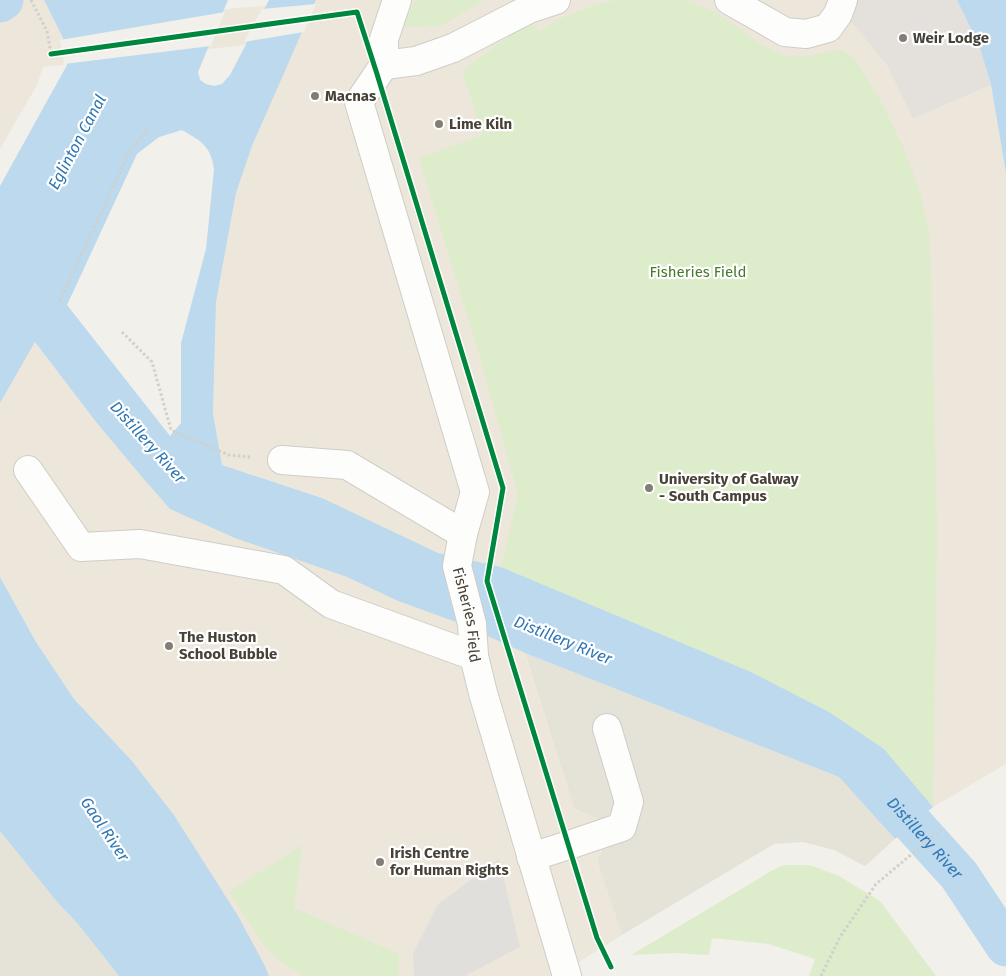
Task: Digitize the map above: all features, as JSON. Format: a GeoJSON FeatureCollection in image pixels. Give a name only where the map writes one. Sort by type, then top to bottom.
{"type":"FeatureCollection","features":[{"type":"Feature","properties":{"kind":"lane"},"geometry":{"type":"LineString","coordinates":[[397,0],[384,39],[384,65],[416,61],[453,48],[532,5],[556,0]]}},
{"type":"Feature","properties":{"kind":"lane"},"geometry":{"type":"LineString","coordinates":[[729,0],[785,32],[806,34],[828,28],[838,14],[843,0]]}},
{"type":"Feature","properties":{"kind":"lane","name":"Fisheries Field"},"geometry":{"type":"LineString","coordinates":[[384,65],[360,102],[474,492],[457,566],[472,624],[474,656],[567,976]]}},
{"type":"Feature","properties":{"kind":"lane"},"geometry":{"type":"LineString","coordinates":[[282,460],[347,465],[463,534]]}},
{"type":"Feature","properties":{"kind":"lane"},"geometry":{"type":"LineString","coordinates":[[28,470],[81,547],[140,544],[284,570],[331,604],[474,656]]}},
{"type":"Feature","properties":{"kind":"lane"},"geometry":{"type":"LineString","coordinates":[[531,857],[622,827],[629,802],[607,728]]}},
{"type":"Feature","properties":{"kind":"path"},"geometry":{"type":"LineString","coordinates":[[31,0],[47,31],[51,54]]}},
{"type":"Feature","properties":{"kind":"path"},"geometry":{"type":"LineString","coordinates":[[60,301],[128,155],[147,130]]}},
{"type":"Feature","properties":{"kind":"path"},"geometry":{"type":"LineString","coordinates":[[122,332],[152,362],[171,430],[229,455]]}},
{"type":"Feature","properties":{"kind":"path"},"geometry":{"type":"LineString","coordinates":[[821,976],[840,937],[876,884],[942,829]]}},
{"type":"Feature","properties":{"kind":"shaded area","name":"University of Galway - South Campus"},"geometry":{"type":"Polygon","coordinates":[[[0,0],[44,0],[63,38],[234,8],[313,3],[316,0],[830,0],[850,20],[886,64],[913,119],[991,85],[1006,173],[1006,764],[933,807],[884,749],[751,672],[501,567],[503,585],[574,808],[598,819],[605,844],[597,861],[622,935],[557,976],[269,976],[265,966],[174,815],[132,761],[74,699],[36,642],[0,577],[0,403],[35,342],[96,422],[170,509],[347,577],[398,601],[459,622],[323,498],[222,465],[213,413],[216,302],[236,193],[252,146],[299,36],[236,46],[43,67],[37,85],[0,149],[0,0]]]}},
{"type":"Feature","properties":{"kind":"shaded area"},"geometry":{"type":"Polygon","coordinates":[[[830,0],[957,0],[979,45],[991,85],[913,119],[886,64],[830,0]]]}},
{"type":"Feature","properties":{"kind":"shaded area"},"geometry":{"type":"Polygon","coordinates":[[[525,653],[839,777],[895,839],[865,866],[834,850],[803,842],[774,844],[622,935],[597,861],[605,844],[574,808],[525,653]]]}},
{"type":"Feature","properties":{"kind":"shaded area"},"geometry":{"type":"Polygon","coordinates":[[[0,831],[58,903],[78,924],[119,976],[0,976],[0,831]]]}},
{"type":"Feature","properties":{"kind":"shaded area"},"geometry":{"type":"Polygon","coordinates":[[[499,859],[520,947],[465,976],[414,976],[413,953],[438,904],[499,859]]]}},
{"type":"Feature","properties":{"kind":"green space"},"geometry":{"type":"Polygon","coordinates":[[[416,0],[484,0],[441,26],[402,27],[416,0]]]}},
{"type":"Feature","properties":{"kind":"green space","name":"Fisheries Field"},"geometry":{"type":"Polygon","coordinates":[[[616,0],[685,0],[716,12],[760,44],[787,57],[808,56],[842,50],[855,59],[883,105],[904,149],[919,189],[929,230],[931,265],[937,532],[933,807],[884,749],[829,712],[751,672],[501,567],[518,495],[479,354],[419,158],[483,135],[462,71],[529,21],[540,31],[559,19],[595,5],[616,0]]]}},
{"type":"Feature","properties":{"kind":"green space"},"geometry":{"type":"Polygon","coordinates":[[[302,845],[294,908],[399,954],[399,976],[304,976],[277,959],[265,947],[229,892],[302,845]]]}},
{"type":"Feature","properties":{"kind":"green space"},"geometry":{"type":"Polygon","coordinates":[[[784,865],[810,865],[839,876],[880,901],[936,976],[809,976],[815,959],[769,944],[712,938],[709,955],[675,953],[631,955],[784,865]]]}},
{"type":"Feature","properties":{"kind":"water","name":"Eglinton Canal"},"geometry":{"type":"Polygon","coordinates":[[[44,0],[228,0],[198,72],[200,80],[214,86],[222,84],[230,75],[269,0],[316,0],[252,146],[236,193],[216,302],[213,413],[222,465],[322,498],[438,553],[501,567],[751,672],[829,712],[884,749],[933,807],[895,839],[839,777],[525,653],[459,623],[398,601],[347,577],[235,538],[170,509],[96,422],[35,342],[0,403],[0,186],[67,65],[63,38],[44,0]],[[182,130],[159,137],[137,154],[67,305],[170,436],[181,423],[181,343],[206,249],[214,169],[208,149],[200,141],[182,130]]]}},
{"type":"Feature","properties":{"kind":"water"},"geometry":{"type":"Polygon","coordinates":[[[957,0],[1006,0],[1006,173],[991,85],[979,45],[957,0]]]}},
{"type":"Feature","properties":{"kind":"water","name":"Gaol River"},"geometry":{"type":"Polygon","coordinates":[[[0,577],[36,642],[74,699],[132,761],[174,815],[238,916],[269,976],[119,976],[0,831],[0,577]]]}},
{"type":"Feature","properties":{"kind":"pier"},"geometry":{"type":"Polygon","coordinates":[[[316,4],[304,32],[244,42],[262,9],[316,4]]]}},
{"type":"Feature","properties":{"kind":"pier"},"geometry":{"type":"Polygon","coordinates":[[[225,12],[211,46],[64,64],[60,40],[225,12]]]}},
{"type":"Feature","properties":{"kind":"waterway","name":"Distillery River"},"geometry":{"type":"LineString","coordinates":[[874,783],[959,875],[1006,946]]}},
{"type":"Feature","properties":{"kind":"cycle path"},"geometry":{"type":"LineString","coordinates":[[51,54],[357,12],[503,488],[487,581],[597,938],[611,967]]}},
{"type":"Feature","properties":{"kind":"place","name":"Weir Lodge"},"geometry":{"type":"Point","coordinates":[903,38]}},
{"type":"Feature","properties":{"kind":"place","name":"Macnas"},"geometry":{"type":"Point","coordinates":[315,96]}},
{"type":"Feature","properties":{"kind":"place","name":"Lime Kiln"},"geometry":{"type":"Point","coordinates":[439,124]}},
{"type":"Feature","properties":{"kind":"place","name":"University of Galway - South Campus"},"geometry":{"type":"Point","coordinates":[649,488]}},
{"type":"Feature","properties":{"kind":"place","name":"The Huston School Bubble"},"geometry":{"type":"Point","coordinates":[169,646]}},
{"type":"Feature","properties":{"kind":"place","name":"Irish Centre for Human Rights"},"geometry":{"type":"Point","coordinates":[380,862]}}]}
